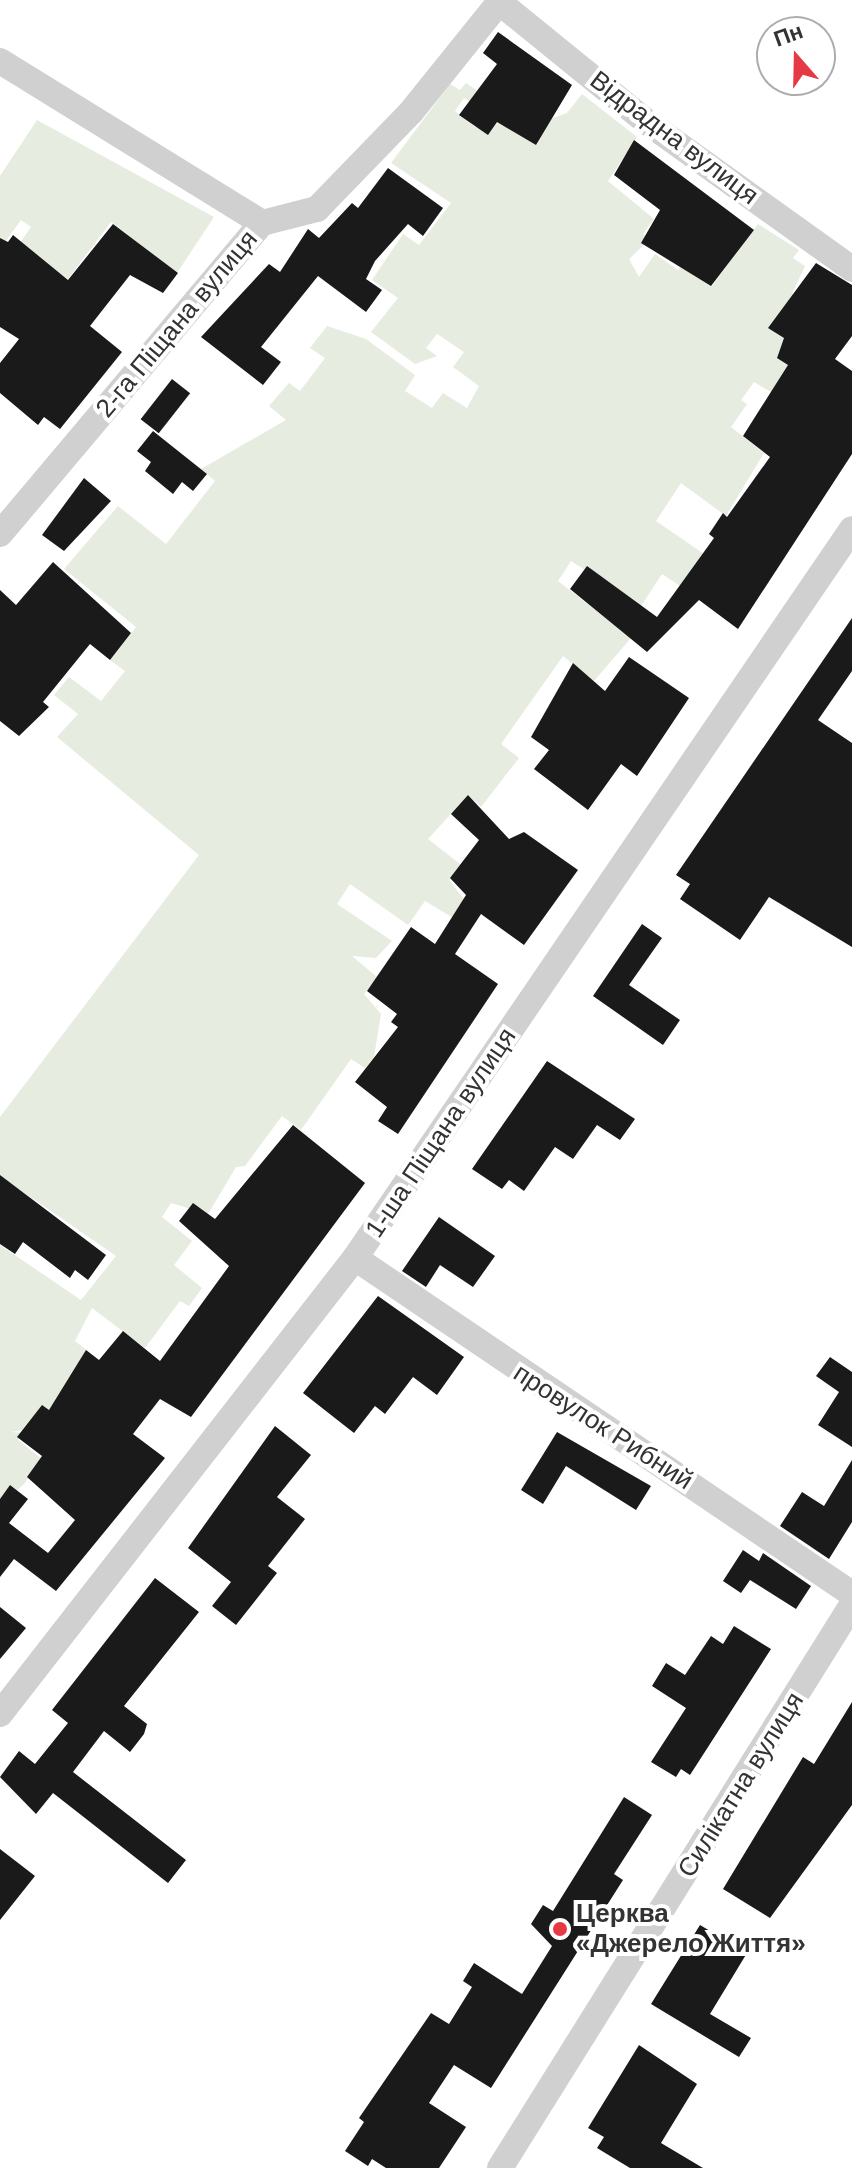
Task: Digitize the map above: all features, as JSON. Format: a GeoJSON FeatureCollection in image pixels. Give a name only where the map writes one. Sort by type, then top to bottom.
{"type":"FeatureCollection","features":[{"type":"Feature","properties":{"kind":"street","name":"2-га Піщана вулиця"},"geometry":{"type":"LineString","coordinates":[[0,534],[262,223],[317,209],[411,112],[500,1]]}},
{"type":"Feature","properties":{"kind":"street","name":"Відрадна вулиця"},"geometry":{"type":"LineString","coordinates":[[500,1],[644,120],[852,269]]}},
{"type":"Feature","properties":{"kind":"street"},"geometry":{"type":"LineString","coordinates":[[0,61],[262,223]]}},
{"type":"Feature","properties":{"kind":"street","name":"1-ша Піщана вулиця"},"geometry":{"type":"LineString","coordinates":[[0,1714],[355,1258],[852,529]]}},
{"type":"Feature","properties":{"kind":"street","name":"провулок Рибний"},"geometry":{"type":"LineString","coordinates":[[355,1258],[852,1594]]}},
{"type":"Feature","properties":{"kind":"street","name":"Силікатна вулиця"},"geometry":{"type":"LineString","coordinates":[[500,2168],[852,1605]]}},
{"type":"Feature","properties":{"kind":"shaded area"},"geometry":{"type":"Polygon","coordinates":[[[466,83],[484,95],[475,105],[464,98],[455,111],[475,127],[494,120],[536,145],[550,119],[567,113],[582,94],[637,137],[608,181],[654,219],[643,234],[650,239],[629,259],[639,277],[655,254],[678,270],[683,262],[712,286],[758,224],[799,250],[793,258],[805,266],[792,294],[799,298],[777,357],[795,370],[771,392],[754,382],[741,400],[747,404],[731,427],[764,453],[726,516],[681,483],[656,521],[704,554],[680,586],[662,574],[641,606],[571,561],[558,581],[631,638],[594,681],[563,656],[501,744],[519,758],[481,807],[468,795],[428,839],[460,864],[449,880],[467,903],[455,919],[425,901],[408,925],[350,884],[337,904],[392,941],[376,958],[352,956],[377,977],[364,994],[381,1014],[374,1057],[365,1068],[351,1059],[301,1130],[282,1116],[245,1166],[236,1167],[208,1214],[171,1203],[162,1217],[192,1241],[174,1265],[202,1288],[189,1306],[180,1301],[145,1348],[92,1308],[75,1341],[90,1353],[52,1413],[42,1405],[22,1430],[11,1432],[23,1433],[18,1440],[42,1459],[24,1484],[17,1490],[10,1485],[0,1499],[0,1245],[81,1300],[116,1256],[0,1176],[0,1117],[199,855],[57,737],[78,714],[54,695],[69,677],[101,701],[125,671],[110,660],[136,627],[64,569],[118,506],[166,544],[215,481],[201,469],[286,420],[269,406],[289,383],[300,391],[325,358],[310,348],[327,326],[366,339],[415,375],[405,391],[432,408],[443,393],[467,408],[479,386],[453,367],[464,352],[437,334],[426,348],[437,356],[415,364],[371,332],[398,298],[372,280],[403,234],[419,245],[451,203],[391,163],[450,84],[460,90],[466,83]]]}},
{"type":"Feature","properties":{"kind":"shaded area"},"geometry":{"type":"Polygon","coordinates":[[[37,120],[214,217],[177,273],[111,222],[68,279],[18,246],[31,227],[21,220],[0,249],[0,176],[37,120]]]}},
{"type":"Feature","properties":{"kind":"building"},"geometry":{"type":"Polygon","coordinates":[[[498,32],[572,85],[536,145],[497,122],[488,135],[459,115],[497,64],[483,53],[498,32]]]}},
{"type":"Feature","properties":{"kind":"building"},"geometry":{"type":"Polygon","coordinates":[[[634,140],[754,230],[711,286],[641,243],[660,210],[614,175],[634,140]]]}},
{"type":"Feature","properties":{"kind":"building"},"geometry":{"type":"Polygon","coordinates":[[[388,168],[443,208],[423,236],[408,224],[375,261],[366,279],[382,290],[366,312],[318,276],[261,347],[281,362],[263,385],[201,337],[269,264],[280,272],[308,229],[319,238],[352,203],[358,208],[388,168]]]}},
{"type":"Feature","properties":{"kind":"building"},"geometry":{"type":"Polygon","coordinates":[[[113,224],[178,273],[163,293],[130,275],[90,326],[122,352],[60,429],[44,417],[38,425],[0,393],[0,363],[19,339],[0,327],[0,238],[8,242],[13,235],[68,280],[113,224]]]}},
{"type":"Feature","properties":{"kind":"building"},"geometry":{"type":"Polygon","coordinates":[[[816,263],[852,285],[852,336],[835,359],[852,371],[852,454],[738,629],[699,600],[647,652],[570,589],[587,566],[657,617],[714,538],[709,534],[723,513],[727,517],[770,457],[743,436],[788,365],[777,358],[784,338],[768,328],[816,263]]]}},
{"type":"Feature","properties":{"kind":"building"},"geometry":{"type":"Polygon","coordinates":[[[172,379],[190,393],[159,433],[141,419],[172,379]]]}},
{"type":"Feature","properties":{"kind":"building"},"geometry":{"type":"Polygon","coordinates":[[[153,431],[207,474],[193,491],[182,482],[173,494],[145,471],[151,462],[137,451],[153,431]]]}},
{"type":"Feature","properties":{"kind":"building"},"geometry":{"type":"Polygon","coordinates":[[[84,478],[111,501],[64,551],[42,535],[84,478]]]}},
{"type":"Feature","properties":{"kind":"building"},"geometry":{"type":"Polygon","coordinates":[[[53,562],[131,633],[110,660],[90,644],[43,702],[49,707],[19,736],[0,721],[0,590],[16,605],[53,562]]]}},
{"type":"Feature","properties":{"kind":"building"},"geometry":{"type":"Polygon","coordinates":[[[852,618],[852,671],[818,720],[852,743],[852,947],[769,897],[740,940],[680,899],[690,884],[676,875],[852,618]]]}},
{"type":"Feature","properties":{"kind":"building"},"geometry":{"type":"Polygon","coordinates":[[[629,657],[689,698],[637,776],[621,764],[588,810],[534,769],[549,750],[531,737],[573,663],[605,691],[629,657]]]}},
{"type":"Feature","properties":{"kind":"building"},"geometry":{"type":"Polygon","coordinates":[[[468,795],[509,839],[524,832],[578,870],[524,945],[481,914],[455,954],[498,984],[398,1134],[378,1121],[387,1107],[355,1082],[398,1027],[391,1022],[397,1014],[367,991],[411,927],[435,944],[466,895],[450,878],[479,840],[451,814],[468,795]]]}},
{"type":"Feature","properties":{"kind":"building"},"geometry":{"type":"Polygon","coordinates":[[[642,924],[662,938],[629,985],[680,1020],[663,1045],[593,996],[642,924]]]}},
{"type":"Feature","properties":{"kind":"building"},"geometry":{"type":"Polygon","coordinates":[[[547,1061],[635,1119],[620,1140],[597,1125],[573,1159],[555,1147],[524,1191],[509,1180],[502,1189],[472,1169],[547,1061]]]}},
{"type":"Feature","properties":{"kind":"building"},"geometry":{"type":"Polygon","coordinates":[[[293,1125],[365,1183],[191,1417],[160,1399],[133,1434],[165,1458],[56,1591],[14,1559],[0,1577],[0,1499],[10,1485],[28,1499],[9,1523],[48,1553],[75,1520],[27,1477],[42,1456],[17,1437],[42,1405],[49,1410],[86,1350],[99,1360],[123,1331],[160,1361],[229,1266],[179,1221],[193,1203],[215,1219],[293,1125]]]}},
{"type":"Feature","properties":{"kind":"building"},"geometry":{"type":"Polygon","coordinates":[[[0,1175],[106,1255],[88,1280],[75,1270],[70,1278],[23,1242],[15,1254],[0,1244],[0,1175]]]}},
{"type":"Feature","properties":{"kind":"building"},"geometry":{"type":"Polygon","coordinates":[[[439,1217],[495,1256],[473,1287],[440,1265],[426,1287],[402,1271],[439,1217]]]}},
{"type":"Feature","properties":{"kind":"building"},"geometry":{"type":"Polygon","coordinates":[[[378,1296],[464,1357],[437,1395],[413,1377],[385,1414],[375,1406],[354,1433],[303,1393],[378,1296]]]}},
{"type":"Feature","properties":{"kind":"building"},"geometry":{"type":"Polygon","coordinates":[[[830,1357],[852,1372],[852,1447],[818,1425],[839,1392],[816,1376],[830,1357]]]}},
{"type":"Feature","properties":{"kind":"building"},"geometry":{"type":"Polygon","coordinates":[[[275,1426],[311,1455],[277,1497],[305,1519],[268,1566],[277,1573],[236,1625],[212,1606],[231,1582],[188,1548],[275,1426]]]}},
{"type":"Feature","properties":{"kind":"building"},"geometry":{"type":"Polygon","coordinates":[[[557,1432],[651,1486],[636,1510],[566,1466],[543,1504],[521,1490],[557,1432]]]}},
{"type":"Feature","properties":{"kind":"building"},"geometry":{"type":"Polygon","coordinates":[[[852,1460],[852,1522],[829,1559],[780,1526],[802,1492],[824,1506],[852,1460]]]}},
{"type":"Feature","properties":{"kind":"building"},"geometry":{"type":"Polygon","coordinates":[[[743,1550],[759,1561],[763,1553],[811,1586],[796,1609],[750,1580],[741,1593],[723,1581],[743,1550]]]}},
{"type":"Feature","properties":{"kind":"building"},"geometry":{"type":"Polygon","coordinates":[[[155,1578],[199,1612],[124,1706],[147,1724],[144,1734],[130,1752],[104,1731],[73,1772],[186,1860],[168,1883],[53,1793],[36,1814],[0,1777],[19,1751],[35,1764],[68,1723],[52,1710],[155,1578]]]}},
{"type":"Feature","properties":{"kind":"building"},"geometry":{"type":"Polygon","coordinates":[[[0,1607],[26,1628],[0,1659],[0,1607]]]}},
{"type":"Feature","properties":{"kind":"building"},"geometry":{"type":"Polygon","coordinates":[[[734,1626],[771,1649],[690,1775],[681,1769],[676,1777],[651,1762],[686,1708],[652,1686],[666,1663],[685,1675],[711,1636],[723,1644],[734,1626]]]}},
{"type":"Feature","properties":{"kind":"building"},"geometry":{"type":"Polygon","coordinates":[[[852,1702],[852,1805],[770,1918],[723,1889],[803,1757],[814,1764],[852,1702]]]}},
{"type":"Feature","properties":{"kind":"building"},"geometry":{"type":"Polygon","coordinates":[[[624,1797],[652,1815],[614,1874],[623,1880],[491,2088],[454,2065],[429,2103],[466,2127],[439,2168],[386,2168],[372,2159],[368,2166],[345,2151],[364,2122],[359,2118],[431,2013],[449,2024],[472,1987],[463,1981],[474,1963],[522,1994],[552,1946],[531,1924],[543,1905],[553,1911],[624,1797]]]}},
{"type":"Feature","properties":{"kind":"building"},"geometry":{"type":"Polygon","coordinates":[[[0,1849],[35,1876],[0,1920],[0,1849]]]}},
{"type":"Feature","properties":{"kind":"building"},"geometry":{"type":"Polygon","coordinates":[[[700,1925],[747,1953],[710,2014],[751,2038],[739,2057],[651,2004],[700,1925]]]}},
{"type":"Feature","properties":{"kind":"building"},"geometry":{"type":"Polygon","coordinates":[[[639,2045],[697,2084],[661,2143],[703,2168],[630,2168],[597,2148],[604,2137],[588,2128],[639,2045]]]}},
{"type":"Feature","properties":{"kind":"place","name":"Церква «Джерело Життя»"},"geometry":{"type":"Point","coordinates":[560,1929]}}]}
